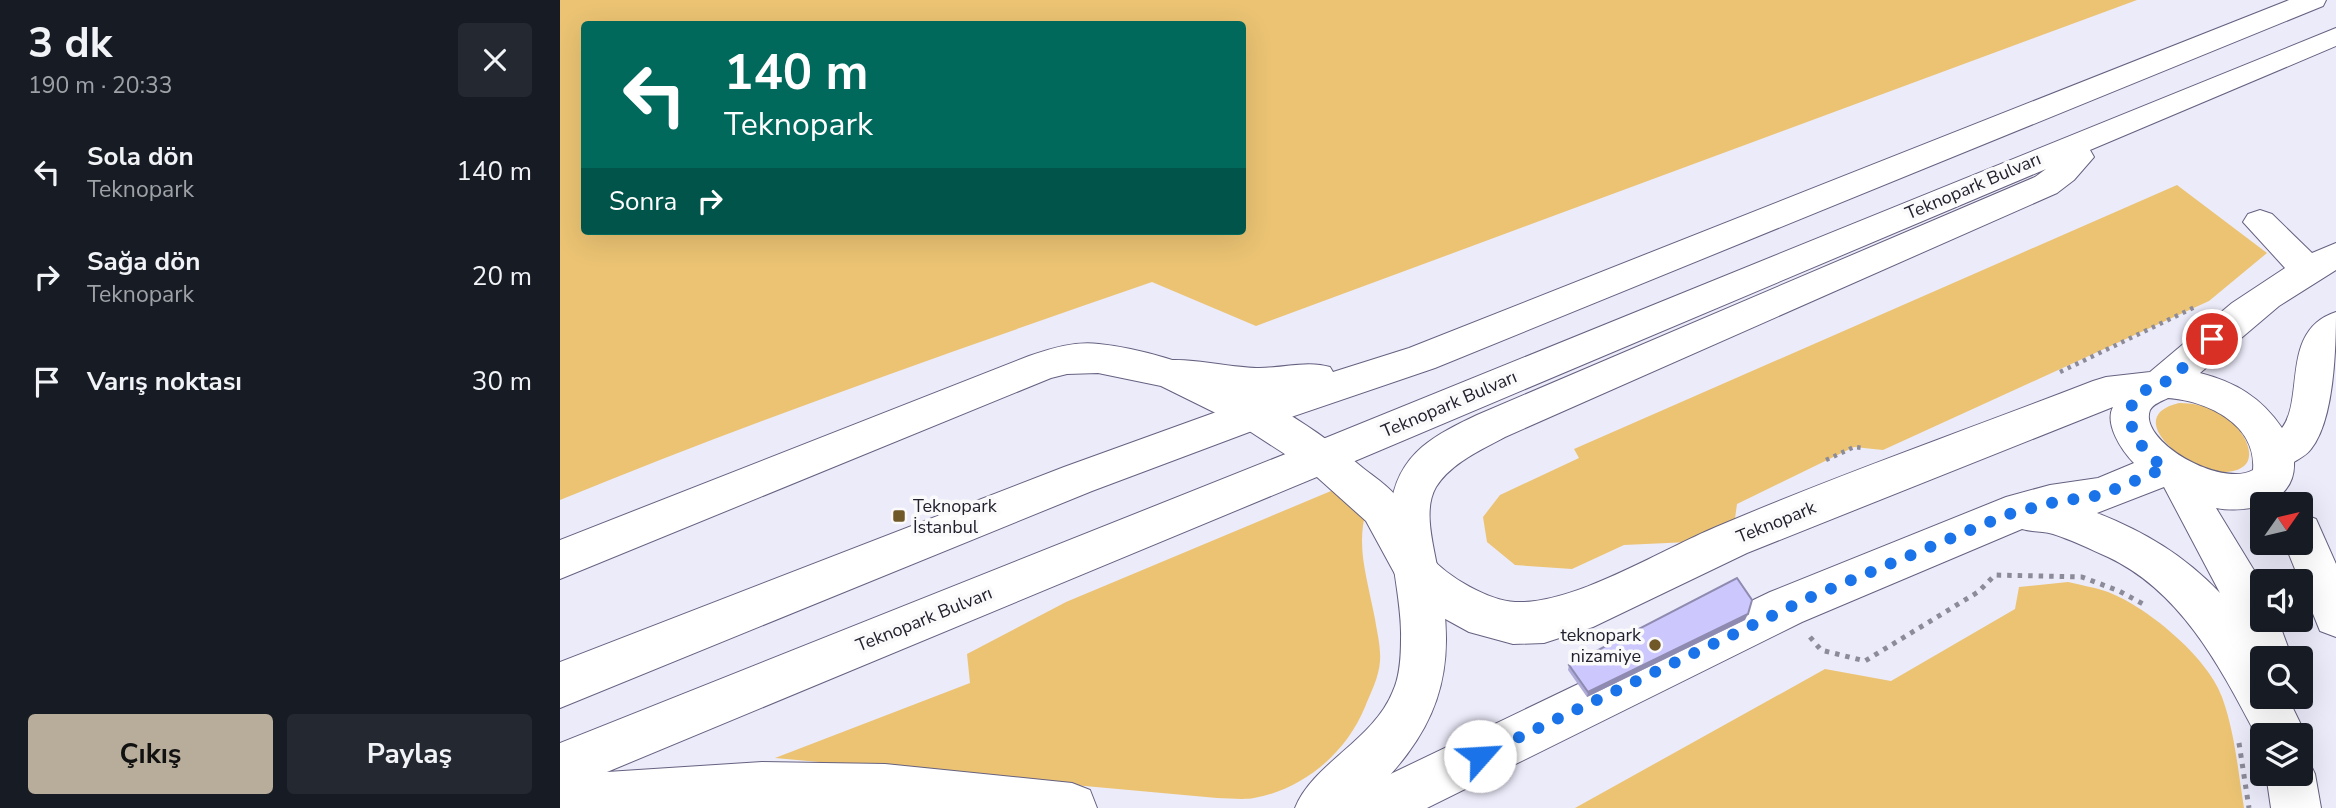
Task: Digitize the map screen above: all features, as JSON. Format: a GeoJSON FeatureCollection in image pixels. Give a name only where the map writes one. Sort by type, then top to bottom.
{"type":"FeatureCollection","features":[{"type":"Feature","properties":{"kind":"main road"},"geometry":{"type":"LineString","coordinates":[[560,685],[950,528],[1254,414],[1422,358],[2314,0]]}},
{"type":"Feature","properties":{"kind":"main road","name":"Teknopark Bulvarı"},"geometry":{"type":"LineString","coordinates":[[560,768],[1322,457],[2336,36]]}},
{"type":"Feature","properties":{"kind":"main road"},"geometry":{"type":"LineString","coordinates":[[1320,808],[1367,765],[1390,739],[1414,699],[1421,666],[1423,625],[1410,526],[1410,496],[1423,473],[1450,448],[1491,426],[2046,185],[2063,172],[2100,133]]}},
{"type":"Feature","properties":{"kind":"main road"},"geometry":{"type":"LineString","coordinates":[[2260,222],[2321,262],[2212,339],[2134,399],[2130,413],[2133,430],[2142,447],[2172,473],[2205,489],[2230,493],[2251,491],[2280,475],[2305,419],[2320,343],[2336,327]]}},
{"type":"Feature","properties":{"kind":"main road"},"geometry":{"type":"LineString","coordinates":[[560,560],[1042,366],[1067,359],[1098,358],[1206,380],[1247,383],[1301,381],[1422,358]]}},
{"type":"Feature","properties":{"kind":"main road"},"geometry":{"type":"LineString","coordinates":[[1169,373],[1254,414],[1322,457],[1381,509],[1417,573]]}},
{"type":"Feature","properties":{"kind":"main road","name":"Teknopark"},"geometry":{"type":"LineString","coordinates":[[1417,573],[1454,601],[1485,617],[1513,623],[1544,622],[1577,612],[1732,540],[2106,392],[2154,386],[2196,386],[2231,400],[2252,416],[2267,434],[2280,475]]}},
{"type":"Feature","properties":{"kind":"main road"},"geometry":{"type":"LineString","coordinates":[[1367,808],[1396,797],[1786,607],[2006,515],[2050,503],[2101,495],[2172,473]]}},
{"type":"Feature","properties":{"kind":"main road"},"geometry":{"type":"LineString","coordinates":[[2172,473],[2251,606],[2265,646]]}},
{"type":"Feature","properties":{"kind":"main road"},"geometry":{"type":"LineString","coordinates":[[2006,515],[2035,512],[2089,529],[2119,542],[2173,575],[2195,594],[2223,632],[2275,723]]}},
{"type":"Feature","properties":{"kind":"main road"},"geometry":{"type":"LineString","coordinates":[[2311,555],[2336,616]]}},
{"type":"Feature","properties":{"kind":"main road"},"geometry":{"type":"LineString","coordinates":[[2292,786],[2296,808]]}},
{"type":"Feature","properties":{"kind":"main road"},"geometry":{"type":"LineString","coordinates":[[560,797],[576,799],[762,787],[871,789],[1072,808]]}},
{"type":"Feature","properties":{"kind":"shaded area"},"geometry":{"type":"Polygon","coordinates":[[[560,0],[2137,0],[1256,326],[1152,282],[929,360],[633,470],[560,500],[560,0]]]}},
{"type":"Feature","properties":{"kind":"shaded area"},"geometry":{"type":"Polygon","coordinates":[[[2177,185],[2267,253],[2209,301],[1883,450],[1854,447],[1737,504],[1732,540],[1624,545],[1572,569],[1515,565],[1487,542],[1483,517],[1500,495],[1579,458],[1574,449],[2177,185]]]}},
{"type":"Feature","properties":{"kind":"shaded area"},"geometry":{"type":"Polygon","coordinates":[[[2179,403],[2209,408],[2233,423],[2249,449],[2246,465],[2238,470],[2225,472],[2211,470],[2195,464],[2167,444],[2158,432],[2156,420],[2162,410],[2179,403]]]}},
{"type":"Feature","properties":{"kind":"shaded area"},"geometry":{"type":"Polygon","coordinates":[[[1362,478],[1378,479],[1365,516],[1362,549],[1379,645],[1378,673],[1365,707],[1347,739],[1321,766],[1290,786],[1254,798],[1217,798],[775,758],[970,683],[967,654],[1066,602],[1362,478]]]}},
{"type":"Feature","properties":{"kind":"shaded area"},"geometry":{"type":"Polygon","coordinates":[[[2068,582],[2105,591],[2138,607],[2173,634],[2203,665],[2215,681],[2230,724],[2244,808],[1575,808],[1825,669],[1891,681],[2015,609],[2019,587],[2068,582]]]}},
{"type":"Feature","properties":{"kind":"building","name":"teknopark nizamiye"},"geometry":{"type":"Polygon","coordinates":[[[1737,578],[1752,600],[1748,614],[1588,692],[1569,665],[1737,578]]]}},
{"type":"Feature","properties":{"kind":"place","name":"Teknopark İstanbul"},"geometry":{"type":"Point","coordinates":[899,516]}},
{"type":"Feature","properties":{"kind":"place","name":"teknopark nizamiye"},"geometry":{"type":"Point","coordinates":[1655,645]}},
{"type":"Feature","properties":{"kind":"route"},"geometry":{"type":"LineString","coordinates":[[1480,756],[1786,607],[2006,515],[2050,503],[2101,495],[2165,468],[2142,447],[2133,430],[2130,413],[2134,399],[2146,389],[2163,383],[2212,339]]}}]}
